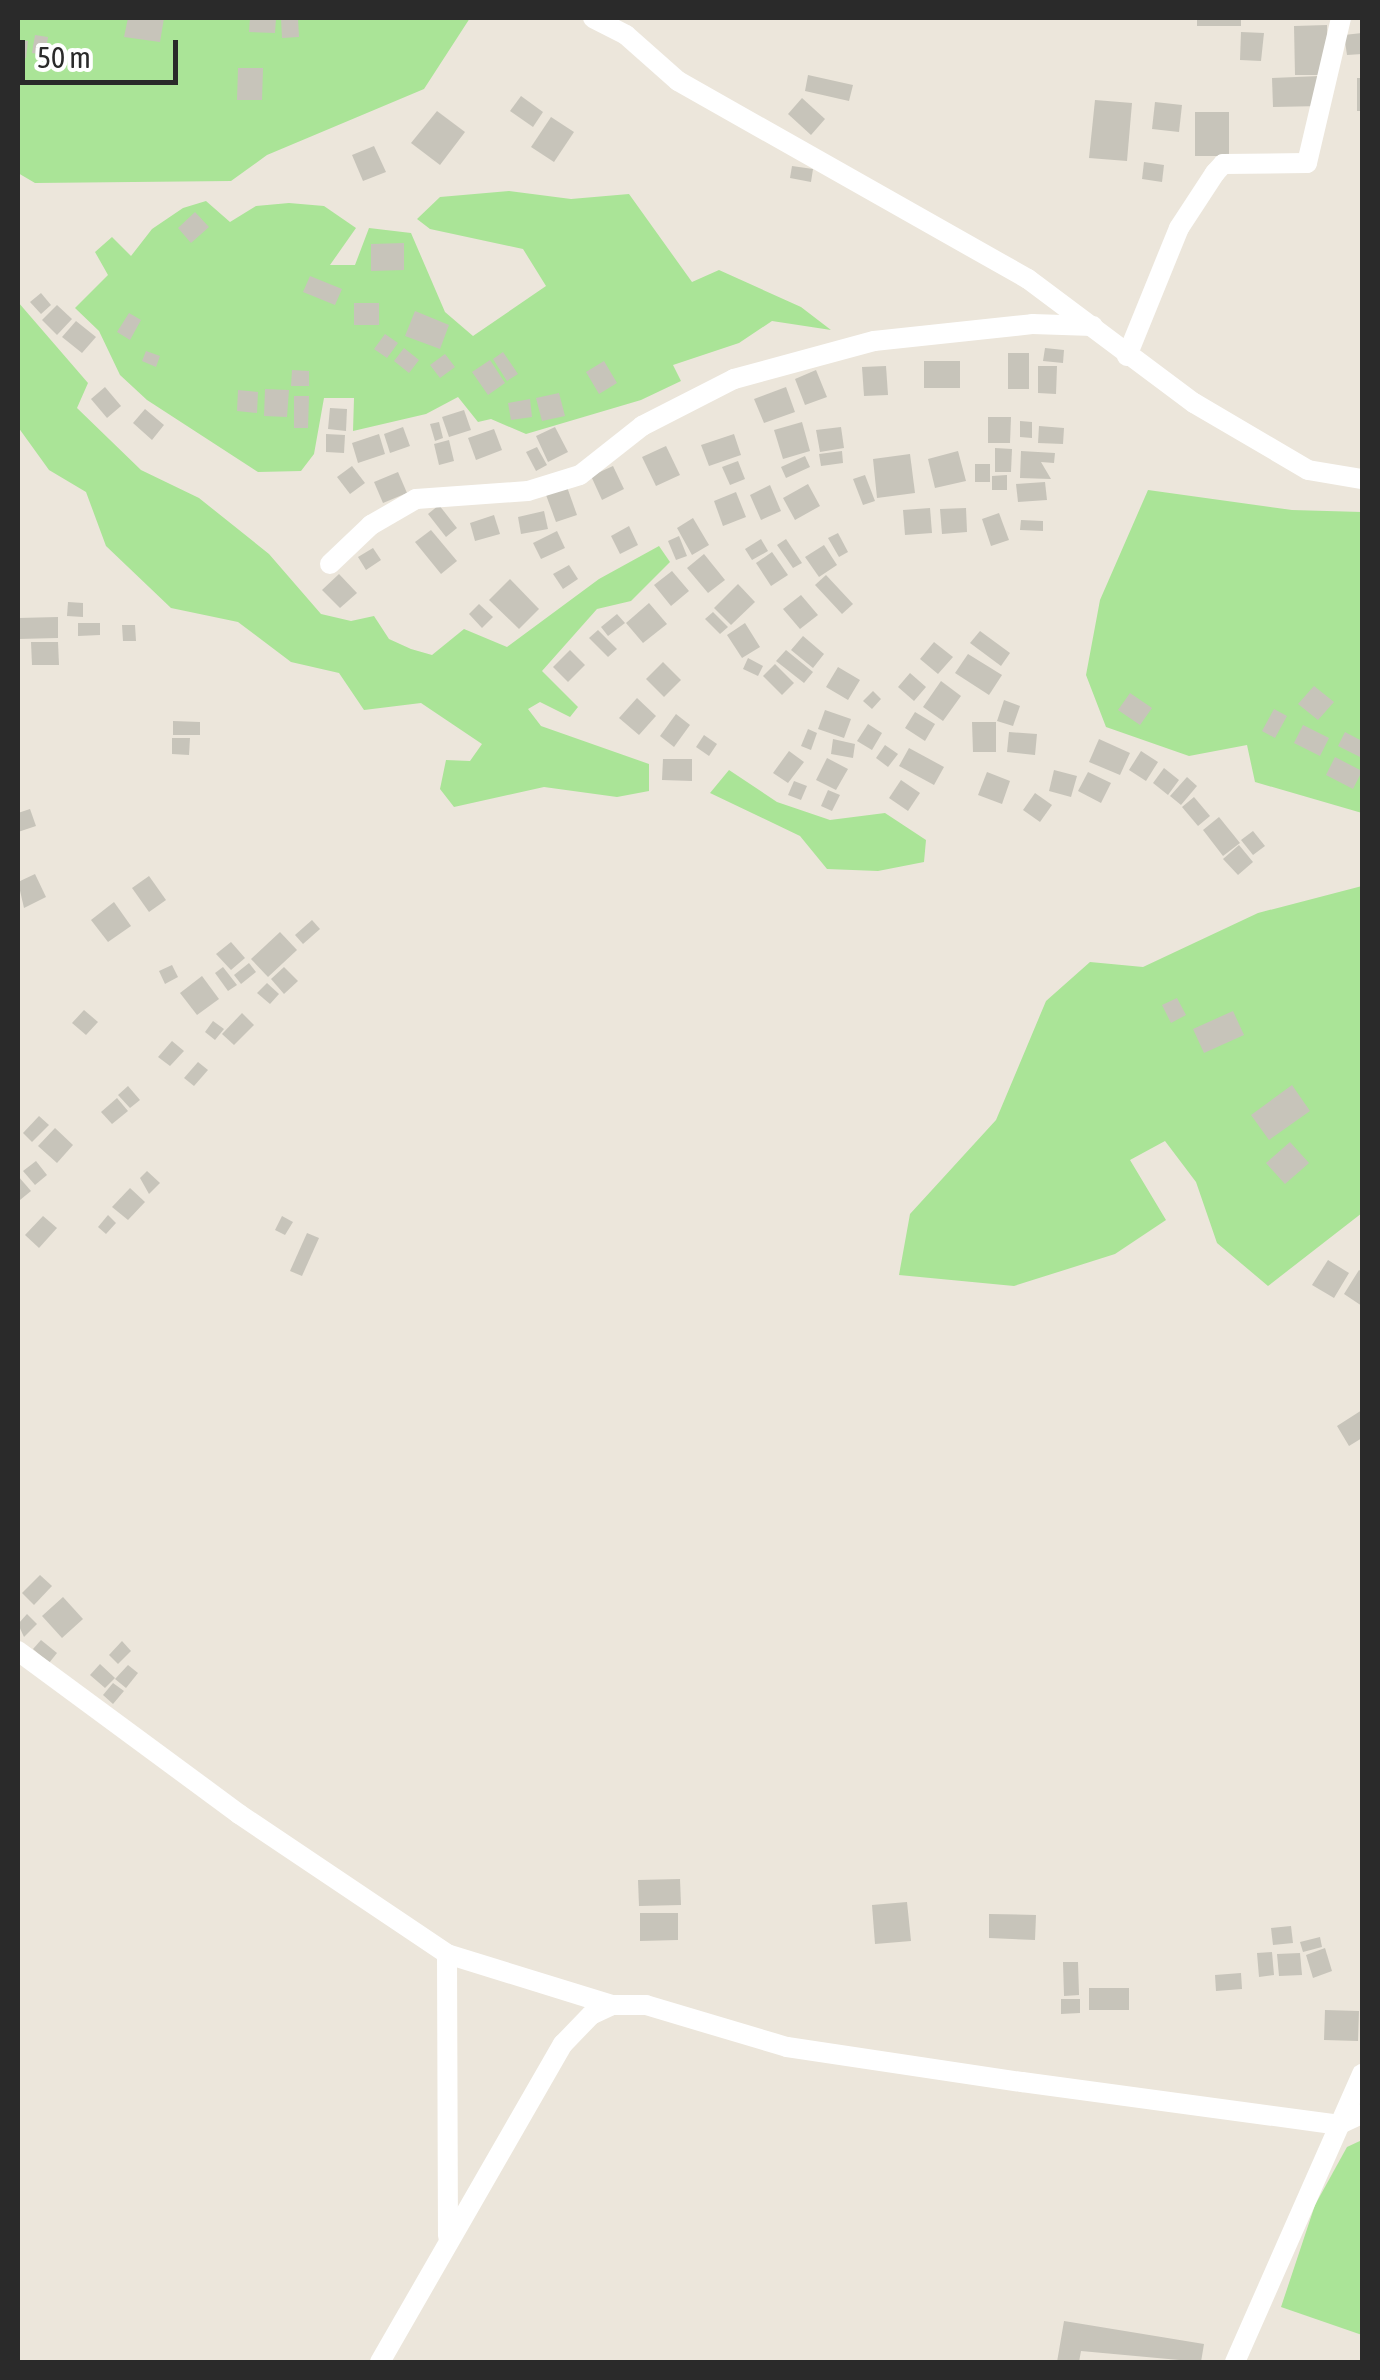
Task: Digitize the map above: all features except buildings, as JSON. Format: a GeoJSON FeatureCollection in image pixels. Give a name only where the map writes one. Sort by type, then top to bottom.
{"type":"FeatureCollection","features":[{"type":"Feature","properties":{"kind":"street"},"geometry":{"type":"LineString","coordinates":[[593,18],[626,36],[678,81],[1013,270],[1095,326],[1127,356],[1308,470],[1362,478]]}},
{"type":"Feature","properties":{"kind":"street"},"geometry":{"type":"LineString","coordinates":[[1127,356],[1179,228],[1223,164],[1307,163],[1341,18]]}},
{"type":"Feature","properties":{"kind":"street"},"geometry":{"type":"LineString","coordinates":[[330,564],[370,525],[416,499],[528,491],[580,475],[642,426],[734,378],[874,341],[1015,325],[1095,326]]}},
{"type":"Feature","properties":{"kind":"street"},"geometry":{"type":"LineString","coordinates":[[18,1651],[239,1814],[447,1954],[612,2005],[646,2005],[787,2046],[1338,2125],[1362,2114]]}},
{"type":"Feature","properties":{"kind":"street"},"geometry":{"type":"LineString","coordinates":[[447,1954],[448,2238]]}},
{"type":"Feature","properties":{"kind":"street"},"geometry":{"type":"LineString","coordinates":[[380,2362],[563,2044],[591,2015],[612,2005]]}},
{"type":"Feature","properties":{"kind":"street"},"geometry":{"type":"LineString","coordinates":[[1236,2362],[1362,2074]]}},
{"type":"Feature","properties":{"kind":"green space"},"geometry":{"type":"Polygon","coordinates":[[[18,18],[470,18],[424,89],[267,155],[231,181],[35,183],[18,173],[18,18]]]}},
{"type":"Feature","properties":{"kind":"green space"},"geometry":{"type":"Polygon","coordinates":[[[509,191],[571,199],[629,194],[692,282],[719,270],[801,307],[831,330],[772,321],[739,343],[673,365],[681,381],[641,400],[526,434],[491,419],[478,422],[458,397],[426,414],[353,431],[354,398],[324,398],[314,454],[301,471],[258,472],[147,400],[120,375],[99,331],[75,308],[108,275],[95,252],[112,237],[131,256],[152,229],[183,208],[206,201],[230,222],[256,206],[289,203],[324,206],[356,228],[330,265],[355,265],[369,228],[411,233],[445,312],[473,336],[546,286],[523,249],[430,229],[417,219],[440,197],[509,191]]]}},
{"type":"Feature","properties":{"kind":"green space"},"geometry":{"type":"Polygon","coordinates":[[[18,302],[88,383],[77,408],[141,470],[199,498],[269,554],[321,614],[351,621],[374,616],[389,639],[411,649],[432,655],[464,629],[507,647],[599,579],[659,546],[670,562],[631,601],[597,609],[542,671],[578,707],[570,717],[540,702],[528,709],[541,726],[649,764],[649,791],[617,797],[544,787],[454,807],[440,789],[446,760],[470,761],[482,744],[421,703],[364,710],[339,673],[291,662],[238,622],[171,608],[106,546],[86,492],[49,470],[18,427],[18,302]]]}},
{"type":"Feature","properties":{"kind":"green space"},"geometry":{"type":"Polygon","coordinates":[[[1148,490],[1292,510],[1362,512],[1362,813],[1255,782],[1247,745],[1189,756],[1106,727],[1086,675],[1100,600],[1148,490]]]}},
{"type":"Feature","properties":{"kind":"green space"},"geometry":{"type":"Polygon","coordinates":[[[729,770],[777,802],[830,820],[885,813],[926,840],[924,862],[878,871],[827,869],[800,836],[710,793],[729,770]]]}},
{"type":"Feature","properties":{"kind":"green space"},"geometry":{"type":"Polygon","coordinates":[[[1362,886],[1362,1213],[1268,1286],[1217,1243],[1196,1182],[1165,1141],[1130,1160],[1166,1220],[1115,1254],[1014,1286],[899,1275],[910,1214],[996,1120],[1046,1001],[1090,962],[1143,967],[1258,913],[1362,886]]]}},
{"type":"Feature","properties":{"kind":"green space"},"geometry":{"type":"Polygon","coordinates":[[[1362,2140],[1362,2335],[1281,2307],[1315,2205],[1347,2147],[1362,2140]]]}}]}
